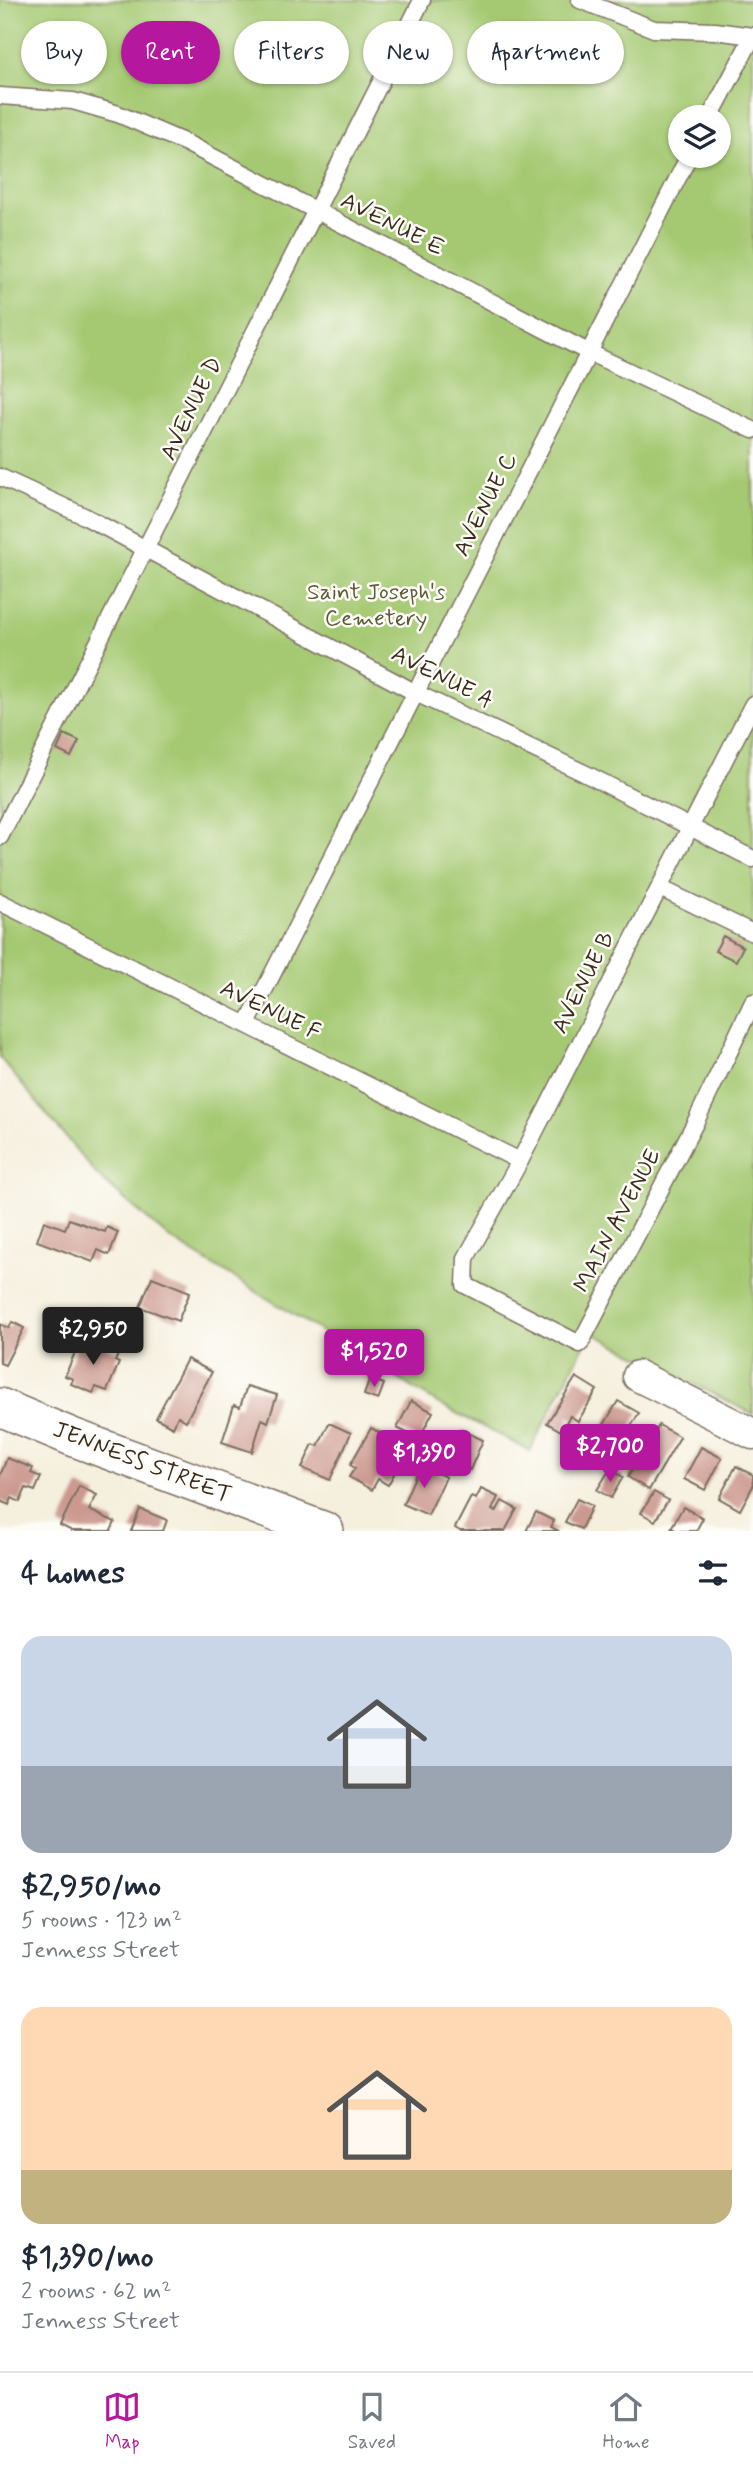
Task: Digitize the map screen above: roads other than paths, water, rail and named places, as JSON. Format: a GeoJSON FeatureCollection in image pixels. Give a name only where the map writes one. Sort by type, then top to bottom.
{"type":"FeatureCollection","features":[{"type":"Feature","properties":{"kind":"street"},"geometry":{"type":"LineString","coordinates":[[638,1376],[753,1434]]}},
{"type":"Feature","properties":{"kind":"street","name":"JENNESS STREET"},"geometry":{"type":"LineString","coordinates":[[0,1407],[72,1437],[325,1531]]}},
{"type":"Feature","properties":{"kind":"lane","name":"AVENUE D"},"geometry":{"type":"LineString","coordinates":[[0,837],[148,550],[422,0]]}},
{"type":"Feature","properties":{"kind":"lane"},"geometry":{"type":"LineString","coordinates":[[580,0],[654,29],[715,31],[753,36],[716,105]]}},
{"type":"Feature","properties":{"kind":"lane","name":"AVENUE E"},"geometry":{"type":"LineString","coordinates":[[0,96],[74,101],[118,114],[186,144],[588,352],[753,430]]}},
{"type":"Feature","properties":{"kind":"lane","name":"AVENUE C"},"geometry":{"type":"LineString","coordinates":[[247,1024],[683,168]]}},
{"type":"Feature","properties":{"kind":"lane","name":"AVENUE A"},"geometry":{"type":"LineString","coordinates":[[0,477],[148,550],[416,693],[584,773],[690,830],[753,859]]}},
{"type":"Feature","properties":{"kind":"lane","name":"AVENUE B"},"geometry":{"type":"LineString","coordinates":[[465,1285],[466,1258],[520,1161],[753,704]]}},
{"type":"Feature","properties":{"kind":"lane"},"geometry":{"type":"LineString","coordinates":[[660,888],[753,933]]}},
{"type":"Feature","properties":{"kind":"lane","name":"AVENUE F"},"geometry":{"type":"LineString","coordinates":[[0,902],[520,1161]]}},
{"type":"Feature","properties":{"kind":"lane","name":"MAIN AVENUE"},"geometry":{"type":"LineString","coordinates":[[465,1285],[580,1344],[695,1123],[753,1002]]}},
{"type":"Feature","properties":{"kind":"park label","name":"Saint Joseph's Cemetery"},"geometry":{"type":"Point","coordinates":[376,606]}}]}
